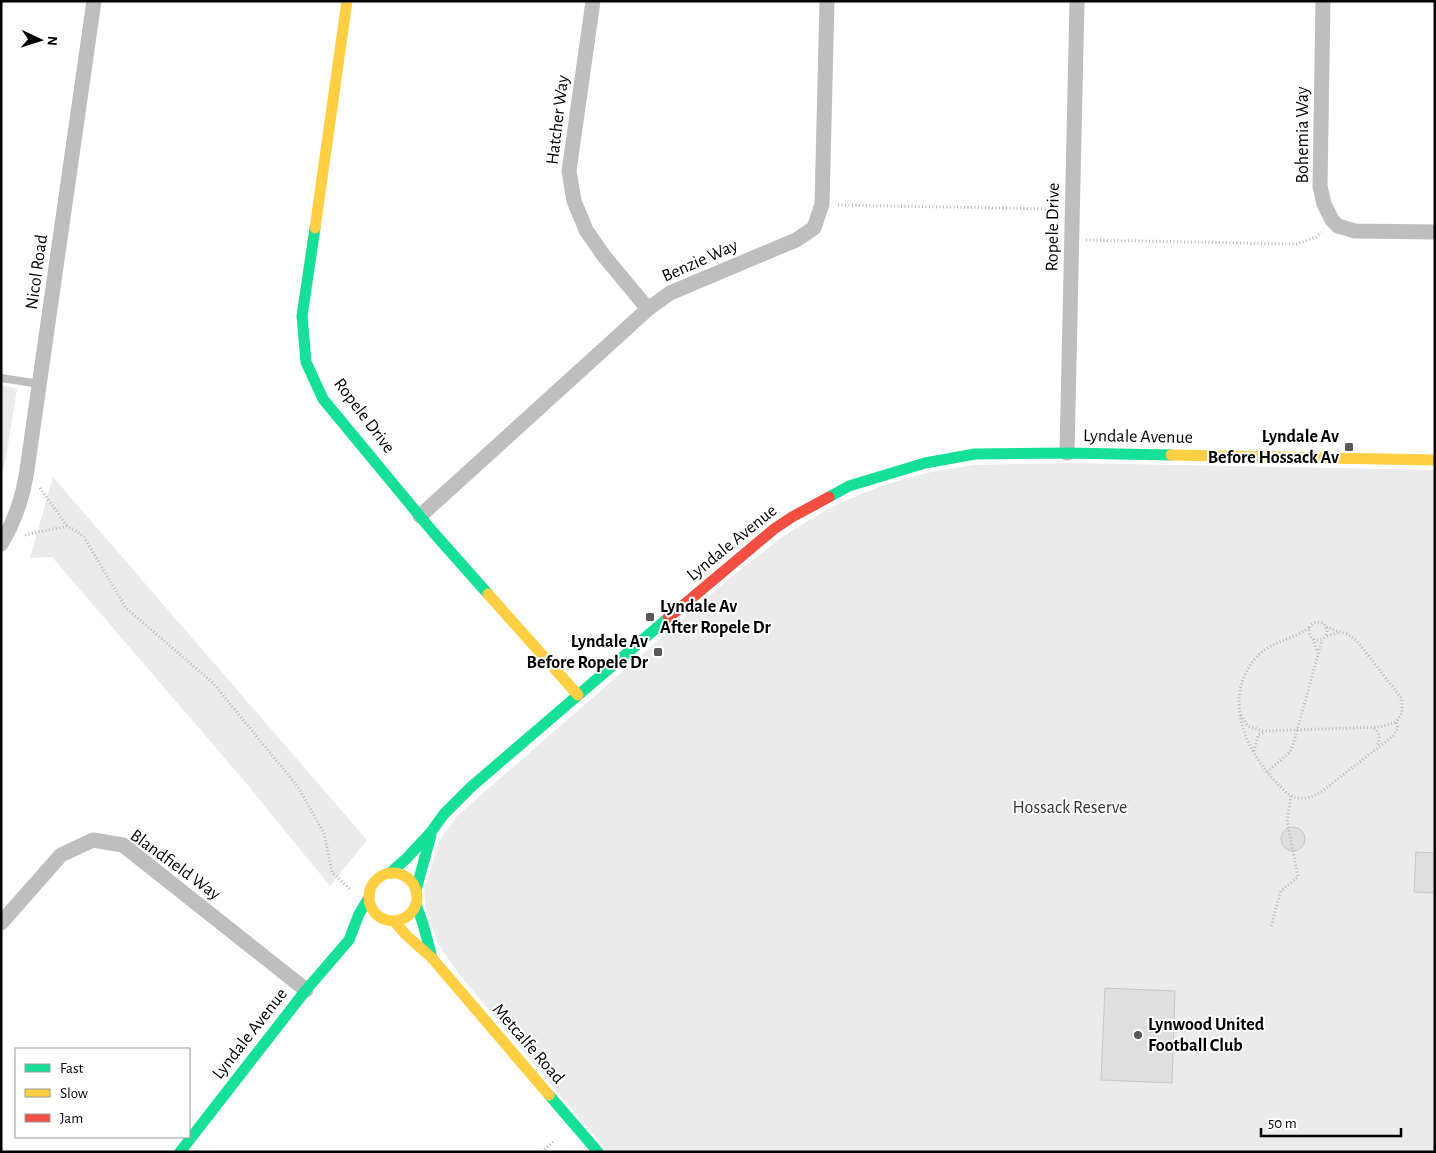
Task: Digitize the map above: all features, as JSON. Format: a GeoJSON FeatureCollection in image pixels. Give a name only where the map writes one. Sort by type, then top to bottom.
{"type":"FeatureCollection","features":[{"type":"Feature","properties":{"kind":"street","name":"Nicol Road"},"geometry":{"type":"LineString","coordinates":[[1,544],[11,528],[25,484],[94,1]]}},
{"type":"Feature","properties":{"kind":"street","name":"Ropele Drive"},"geometry":{"type":"LineString","coordinates":[[347,1],[302,316],[306,362],[323,399],[420,516],[578,695]]}},
{"type":"Feature","properties":{"kind":"street","name":"Hatcher Way"},"geometry":{"type":"LineString","coordinates":[[593,1],[569,170],[574,201],[586,230],[604,256],[648,309]]}},
{"type":"Feature","properties":{"kind":"street","name":"Benzie Way"},"geometry":{"type":"LineString","coordinates":[[420,516],[648,309],[670,293],[796,240],[814,228],[822,204],[827,1]]}},
{"type":"Feature","properties":{"kind":"street","name":"Ropele Drive"},"geometry":{"type":"LineString","coordinates":[[1067,453],[1077,1]]}},
{"type":"Feature","properties":{"kind":"street","name":"Bohemia Way"},"geometry":{"type":"LineString","coordinates":[[1323,1],[1320,186],[1324,204],[1332,220]]}},
{"type":"Feature","properties":{"kind":"street"},"geometry":{"type":"LineString","coordinates":[[1332,220],[1338,226],[1354,231],[1435,232]]}},
{"type":"Feature","properties":{"kind":"street","name":"Lyndale Avenue"},"geometry":{"type":"LineString","coordinates":[[180,1152],[306,990],[349,940],[359,914],[368,899],[372,885],[377,879],[390,873],[406,859],[431,832],[444,814],[471,787],[774,529],[792,517],[849,486],[925,463],[975,454],[1067,453],[1435,460]]}},
{"type":"Feature","properties":{"kind":"street","name":"Lyndale Avenue"},"geometry":{"type":"LineString","coordinates":[[349,940],[390,921],[402,920],[414,910],[417,897],[416,890],[431,832]]}},
{"type":"Feature","properties":{"kind":"street","name":"Blandfield Way"},"geometry":{"type":"LineString","coordinates":[[1,923],[60,855],[93,840],[123,845],[306,990]]}},
{"type":"Feature","properties":{"kind":"street"},"geometry":{"type":"LineString","coordinates":[[390,873],[397,873],[409,879],[416,890]]}},
{"type":"Feature","properties":{"kind":"street"},"geometry":{"type":"LineString","coordinates":[[368,899],[374,912],[390,921]]}},
{"type":"Feature","properties":{"kind":"street","name":"Metcalfe Road"},"geometry":{"type":"LineString","coordinates":[[416,904],[432,958]]}},
{"type":"Feature","properties":{"kind":"street","name":"Metcalfe Road"},"geometry":{"type":"LineString","coordinates":[[390,921],[432,958],[598,1152]]}},
{"type":"Feature","properties":{"kind":"lane"},"geometry":{"type":"LineString","coordinates":[[1,378],[40,384]]}},
{"type":"Feature","properties":{"kind":"path"},"geometry":{"type":"LineString","coordinates":[[822,204],[1072,209]]}},
{"type":"Feature","properties":{"kind":"path"},"geometry":{"type":"LineString","coordinates":[[1072,240],[1296,244],[1316,237],[1332,220]]}},
{"type":"Feature","properties":{"kind":"path"},"geometry":{"type":"LineString","coordinates":[[39,485],[67,526],[84,537],[126,608],[213,683],[298,787],[324,834],[332,872],[353,892]]}},
{"type":"Feature","properties":{"kind":"path"},"geometry":{"type":"LineString","coordinates":[[11,528],[25,535],[67,526]]}},
{"type":"Feature","properties":{"kind":"path"},"geometry":{"type":"LineString","coordinates":[[1239,710],[1248,726],[1263,731],[1380,727],[1396,722],[1402,713],[1402,699],[1357,641],[1347,634],[1326,627],[1319,622],[1313,624],[1298,636]]}},
{"type":"Feature","properties":{"kind":"path"},"geometry":{"type":"LineString","coordinates":[[1326,627],[1326,636]]}},
{"type":"Feature","properties":{"kind":"path"},"geometry":{"type":"LineString","coordinates":[[1309,628],[1317,652]]}},
{"type":"Feature","properties":{"kind":"path"},"geometry":{"type":"LineString","coordinates":[[1266,772],[1290,752],[1298,730],[1317,652],[1322,640],[1326,636],[1340,632]]}},
{"type":"Feature","properties":{"kind":"path"},"geometry":{"type":"LineString","coordinates":[[1322,640],[1298,636],[1276,642],[1254,660],[1242,681],[1239,690],[1239,710],[1242,727],[1254,753],[1266,772],[1289,795],[1298,798],[1311,797],[1393,736],[1398,728],[1396,722]]}},
{"type":"Feature","properties":{"kind":"path"},"geometry":{"type":"LineString","coordinates":[[1374,727],[1380,736],[1380,741],[1375,749]]}},
{"type":"Feature","properties":{"kind":"path"},"geometry":{"type":"LineString","coordinates":[[1254,753],[1258,735],[1268,730]]}},
{"type":"Feature","properties":{"kind":"path"},"geometry":{"type":"LineString","coordinates":[[1271,926],[1281,891],[1298,876],[1287,821],[1292,796]]}},
{"type":"Feature","properties":{"kind":"path"},"geometry":{"type":"LineString","coordinates":[[542,1152],[554,1140]]}},
{"type":"Feature","properties":{"kind":"green space"},"geometry":{"type":"Polygon","coordinates":[[[1,385],[17,389],[4,469],[1,467],[1,385]]]}},
{"type":"Feature","properties":{"kind":"green space","name":"Hossack Reserve"},"geometry":{"type":"Polygon","coordinates":[[[1070,463],[1435,470],[1435,1152],[608,1152],[458,973],[439,945],[426,911],[424,890],[439,842],[458,815],[731,577],[785,535],[833,506],[884,485],[926,473],[973,465],[1070,463]]]}},
{"type":"Feature","properties":{"kind":"green space"},"geometry":{"type":"Polygon","coordinates":[[[53,477],[367,840],[330,886],[241,777],[52,557],[30,558],[53,477]]]}},
{"type":"Feature","properties":{"kind":"building"},"geometry":{"type":"Polygon","coordinates":[[[1293,827],[1301,831],[1305,839],[1301,847],[1293,851],[1285,847],[1281,839],[1285,831],[1293,827]]]}},
{"type":"Feature","properties":{"kind":"building"},"geometry":{"type":"Polygon","coordinates":[[[1416,852],[1435,853],[1435,893],[1414,892],[1416,852]]]}},
{"type":"Feature","properties":{"kind":"building","name":"Lynwood United Football Club"},"geometry":{"type":"Polygon","coordinates":[[[1105,988],[1175,991],[1172,1083],[1101,1080],[1105,988]]]}},
{"type":"Feature","properties":{"kind":"traffic: fast"},"geometry":{"type":"LineString","coordinates":[[315,228],[302,316],[306,362],[323,399],[433,532],[488,594]]}},
{"type":"Feature","properties":{"kind":"traffic: fast"},"geometry":{"type":"LineString","coordinates":[[829,497],[849,486],[925,463],[975,454],[1171,455]]}},
{"type":"Feature","properties":{"kind":"traffic: fast"},"geometry":{"type":"LineString","coordinates":[[390,873],[406,859],[431,832],[444,814],[471,787],[668,618]]}},
{"type":"Feature","properties":{"kind":"traffic: fast"},"geometry":{"type":"LineString","coordinates":[[416,890],[431,835]]}},
{"type":"Feature","properties":{"kind":"traffic: fast"},"geometry":{"type":"LineString","coordinates":[[180,1152],[306,990],[349,940],[359,914],[368,899]]}},
{"type":"Feature","properties":{"kind":"traffic: fast"},"geometry":{"type":"LineString","coordinates":[[416,904],[432,958]]}},
{"type":"Feature","properties":{"kind":"traffic: fast"},"geometry":{"type":"LineString","coordinates":[[549,1095],[598,1152]]}},
{"type":"Feature","properties":{"kind":"traffic: slow"},"geometry":{"type":"LineString","coordinates":[[315,228],[347,1]]}},
{"type":"Feature","properties":{"kind":"traffic: slow"},"geometry":{"type":"LineString","coordinates":[[1171,455],[1435,460]]}},
{"type":"Feature","properties":{"kind":"traffic: slow"},"geometry":{"type":"LineString","coordinates":[[488,594],[578,695]]}},
{"type":"Feature","properties":{"kind":"traffic: slow"},"geometry":{"type":"LineString","coordinates":[[388,873],[398,873],[410,880],[417,892],[417,897],[417,902],[410,914],[398,921],[388,921],[380,917],[373,910],[369,902],[369,892],[373,884],[380,877],[388,873]]}},
{"type":"Feature","properties":{"kind":"traffic: slow"},"geometry":{"type":"LineString","coordinates":[[395,922],[406,935],[432,958],[549,1095]]}},
{"type":"Feature","properties":{"kind":"traffic: jam"},"geometry":{"type":"LineString","coordinates":[[668,618],[774,529],[829,497]]}},
{"type":"Feature","properties":{"kind":"place","name":"Lyndale Av Before Hossack Av"},"geometry":{"type":"Point","coordinates":[1349,447]}},
{"type":"Feature","properties":{"kind":"place","name":"Lyndale Av After Ropele Dr"},"geometry":{"type":"Point","coordinates":[650,617]}},
{"type":"Feature","properties":{"kind":"place","name":"Lyndale Av Before Ropele Dr"},"geometry":{"type":"Point","coordinates":[658,652]}},
{"type":"Feature","properties":{"kind":"place","name":"Lynwood United Football Club"},"geometry":{"type":"Point","coordinates":[1138,1035]}}]}
